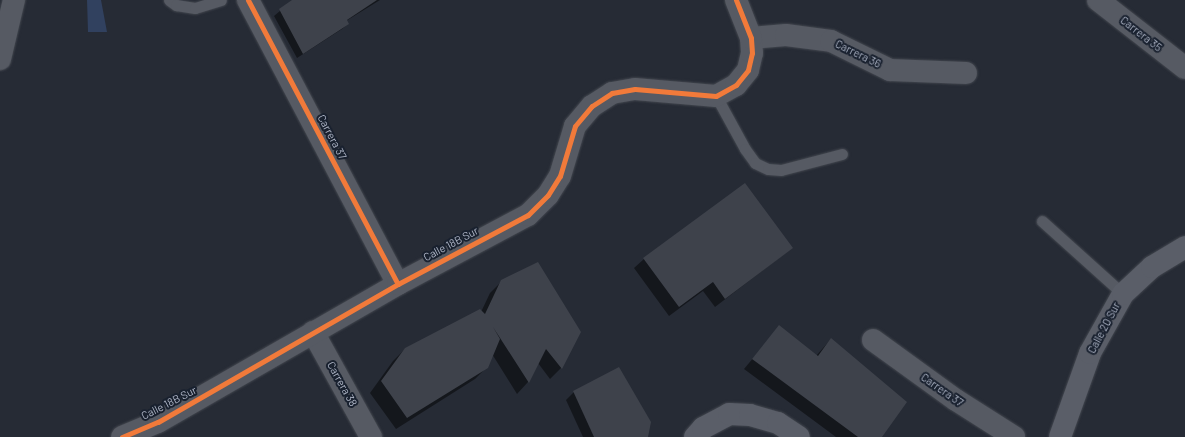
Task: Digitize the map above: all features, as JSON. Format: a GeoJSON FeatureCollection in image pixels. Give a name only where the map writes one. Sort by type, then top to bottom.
{"type":"FeatureCollection","features":[{"type":"Feature","properties":{"kind":"street"},"geometry":{"type":"LineString","coordinates":[[0,59],[14,0]]}},
{"type":"Feature","properties":{"kind":"street","name":"Carrera 37"},"geometry":{"type":"LineString","coordinates":[[248,0],[398,284]]}},
{"type":"Feature","properties":{"kind":"street"},"geometry":{"type":"LineString","coordinates":[[716,96],[736,85],[748,70],[752,53],[751,38],[736,0]]}},
{"type":"Feature","properties":{"kind":"street","name":"Carrera 35"},"geometry":{"type":"LineString","coordinates":[[1098,0],[1185,68]]}},
{"type":"Feature","properties":{"kind":"street","name":"Carrera 36"},"geometry":{"type":"LineString","coordinates":[[751,38],[786,35],[831,41],[890,70],[966,73]]}},
{"type":"Feature","properties":{"kind":"street","name":"Calle 18B Sur"},"geometry":{"type":"LineString","coordinates":[[122,437],[158,422],[398,284],[528,215],[548,195],[560,176],[575,126],[592,106],[612,93],[636,90],[716,96]]}},
{"type":"Feature","properties":{"kind":"street","name":"Calle 20 Sur"},"geometry":{"type":"LineString","coordinates":[[1060,437],[1090,353],[1123,294],[1152,267],[1185,247]]}},
{"type":"Feature","properties":{"kind":"street","name":"Carrera 38"},"geometry":{"type":"LineString","coordinates":[[313,332],[371,437]]}},
{"type":"Feature","properties":{"kind":"street","name":"Carrera 37"},"geometry":{"type":"LineString","coordinates":[[873,340],[956,400],[1014,437]]}},
{"type":"Feature","properties":{"kind":"street"},"geometry":{"type":"LineString","coordinates":[[695,437],[703,428],[729,414],[743,414],[778,423],[799,437]]}},
{"type":"Feature","properties":{"kind":"lane"},"geometry":{"type":"LineString","coordinates":[[169,0],[176,5],[194,8],[221,0]]}},
{"type":"Feature","properties":{"kind":"lane"},"geometry":{"type":"LineString","coordinates":[[716,96],[745,149],[755,163],[768,169],[781,170],[842,154]]}},
{"type":"Feature","properties":{"kind":"lane"},"geometry":{"type":"LineString","coordinates":[[1042,221],[1123,294]]}},
{"type":"Feature","properties":{"kind":"water"},"geometry":{"type":"Polygon","coordinates":[[[87,0],[101,0],[107,32],[88,32],[87,0]]]}},
{"type":"Feature","properties":{"kind":"building"},"geometry":{"type":"Polygon","coordinates":[[[292,0],[377,0],[347,20],[349,24],[303,54],[279,9],[292,0]]]}},
{"type":"Feature","properties":{"kind":"building"},"geometry":{"type":"Polygon","coordinates":[[[745,183],[793,248],[725,299],[713,282],[679,307],[643,258],[745,183]]]}},
{"type":"Feature","properties":{"kind":"building"},"geometry":{"type":"Polygon","coordinates":[[[538,262],[581,332],[562,369],[546,349],[529,383],[493,327],[500,339],[488,368],[407,418],[381,381],[405,348],[480,309],[485,314],[501,280],[538,262]]]}},
{"type":"Feature","properties":{"kind":"building"},"geometry":{"type":"Polygon","coordinates":[[[779,325],[818,356],[831,338],[907,402],[882,437],[858,437],[752,359],[779,325]]]}},
{"type":"Feature","properties":{"kind":"building"},"geometry":{"type":"Polygon","coordinates":[[[619,367],[651,422],[648,437],[594,437],[573,391],[619,367]]]}},
{"type":"Feature","properties":{"kind":"cycle path"},"geometry":{"type":"LineString","coordinates":[[248,0],[398,284]]}},
{"type":"Feature","properties":{"kind":"cycle path"},"geometry":{"type":"LineString","coordinates":[[122,437],[158,422],[398,284],[528,215],[548,195],[560,176],[575,126],[592,106],[612,93],[635,89],[716,96],[736,85],[748,70],[752,53],[751,38],[736,0]]}}]}
